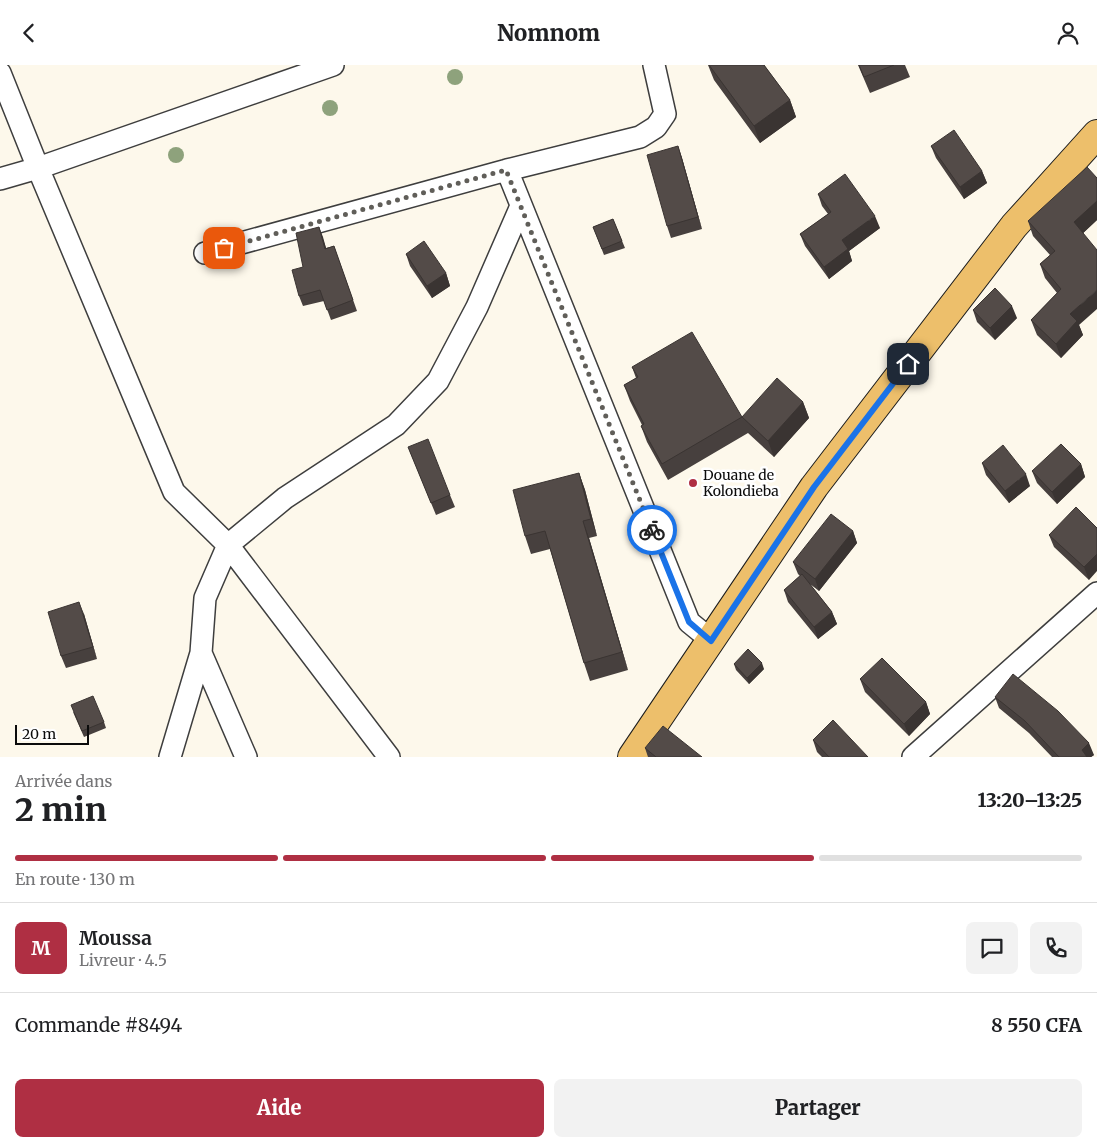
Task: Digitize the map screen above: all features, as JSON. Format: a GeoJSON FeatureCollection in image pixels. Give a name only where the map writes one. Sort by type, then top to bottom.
{"type":"FeatureCollection","features":[{"type":"Feature","properties":{"kind":"main road"},"geometry":{"type":"LineString","coordinates":[[632,757],[814,487],[1014,226],[1097,134]]}},
{"type":"Feature","properties":{"kind":"street"},"geometry":{"type":"LineString","coordinates":[[0,179],[38,168],[333,65]]}},
{"type":"Feature","properties":{"kind":"street"},"geometry":{"type":"LineString","coordinates":[[205,253],[506,170],[640,137],[656,127],[665,114],[654,65]]}},
{"type":"Feature","properties":{"kind":"street"},"geometry":{"type":"LineString","coordinates":[[0,73],[174,492],[228,545],[389,757]]}},
{"type":"Feature","properties":{"kind":"street"},"geometry":{"type":"LineString","coordinates":[[506,170],[689,622],[711,641]]}},
{"type":"Feature","properties":{"kind":"street"},"geometry":{"type":"LineString","coordinates":[[170,757],[201,653],[205,597],[228,545],[285,498],[396,425],[438,381],[476,307],[521,206]]}},
{"type":"Feature","properties":{"kind":"street"},"geometry":{"type":"LineString","coordinates":[[913,757],[1097,593]]}},
{"type":"Feature","properties":{"kind":"street"},"geometry":{"type":"LineString","coordinates":[[201,653],[246,757]]}},
{"type":"Feature","properties":{"kind":"building"},"geometry":{"type":"Polygon","coordinates":[[[709,65],[764,65],[790,100],[754,126],[709,65]]]}},
{"type":"Feature","properties":{"kind":"building"},"geometry":{"type":"Polygon","coordinates":[[[859,65],[894,65],[864,77],[859,65]]]}},
{"type":"Feature","properties":{"kind":"building"},"geometry":{"type":"Polygon","coordinates":[[[954,130],[982,171],[960,187],[931,146],[954,130]]]}},
{"type":"Feature","properties":{"kind":"building"},"geometry":{"type":"Polygon","coordinates":[[[678,146],[698,217],[667,226],[647,155],[678,146]]]}},
{"type":"Feature","properties":{"kind":"building"},"geometry":{"type":"Polygon","coordinates":[[[1087,167],[1097,178],[1097,201],[1074,222],[1097,250],[1097,290],[1070,314],[1077,321],[1056,344],[1031,320],[1061,289],[1040,264],[1055,251],[1028,221],[1087,167]]]}},
{"type":"Feature","properties":{"kind":"building"},"geometry":{"type":"Polygon","coordinates":[[[845,174],[875,216],[842,240],[848,249],[824,267],[800,234],[831,212],[818,194],[845,174]]]}},
{"type":"Feature","properties":{"kind":"building"},"geometry":{"type":"Polygon","coordinates":[[[613,219],[622,241],[602,249],[593,227],[613,219]]]}},
{"type":"Feature","properties":{"kind":"building"},"geometry":{"type":"Polygon","coordinates":[[[319,227],[325,249],[334,246],[353,300],[327,310],[320,290],[299,296],[292,270],[303,267],[296,233],[319,227]]]}},
{"type":"Feature","properties":{"kind":"building"},"geometry":{"type":"Polygon","coordinates":[[[424,241],[446,273],[427,286],[406,254],[424,241]]]}},
{"type":"Feature","properties":{"kind":"building"},"geometry":{"type":"Polygon","coordinates":[[[995,288],[1012,306],[990,328],[973,310],[995,288]]]}},
{"type":"Feature","properties":{"kind":"building"},"geometry":{"type":"Polygon","coordinates":[[[692,332],[742,417],[662,464],[641,426],[644,424],[624,385],[638,377],[632,367],[692,332]]]}},
{"type":"Feature","properties":{"kind":"building"},"geometry":{"type":"Polygon","coordinates":[[[777,378],[803,402],[768,441],[742,417],[777,378]]]}},
{"type":"Feature","properties":{"kind":"building"},"geometry":{"type":"Polygon","coordinates":[[[428,439],[450,495],[431,503],[408,447],[428,439]]]}},
{"type":"Feature","properties":{"kind":"building"},"geometry":{"type":"Polygon","coordinates":[[[1061,444],[1081,464],[1052,492],[1032,471],[1061,444]]]}},
{"type":"Feature","properties":{"kind":"building"},"geometry":{"type":"Polygon","coordinates":[[[1003,445],[1026,474],[1005,491],[982,463],[1003,445]]]}},
{"type":"Feature","properties":{"kind":"building"},"geometry":{"type":"Polygon","coordinates":[[[579,473],[591,519],[583,521],[622,652],[584,663],[545,531],[525,536],[513,490],[579,473]]]}},
{"type":"Feature","properties":{"kind":"building"},"geometry":{"type":"Polygon","coordinates":[[[1076,507],[1097,528],[1097,554],[1084,567],[1049,535],[1076,507]]]}},
{"type":"Feature","properties":{"kind":"building"},"geometry":{"type":"Polygon","coordinates":[[[831,514],[853,531],[815,579],[793,562],[831,514]]]}},
{"type":"Feature","properties":{"kind":"building"},"geometry":{"type":"Polygon","coordinates":[[[802,574],[832,612],[814,627],[784,590],[802,574]]]}},
{"type":"Feature","properties":{"kind":"building"},"geometry":{"type":"Polygon","coordinates":[[[79,602],[93,647],[61,656],[48,612],[79,602]]]}},
{"type":"Feature","properties":{"kind":"building"},"geometry":{"type":"Polygon","coordinates":[[[748,649],[762,663],[747,678],[734,664],[748,649]]]}},
{"type":"Feature","properties":{"kind":"building"},"geometry":{"type":"Polygon","coordinates":[[[882,658],[926,702],[904,724],[860,679],[882,658]]]}},
{"type":"Feature","properties":{"kind":"building"},"geometry":{"type":"Polygon","coordinates":[[[1013,674],[1058,711],[1089,743],[1082,750],[1087,757],[1059,757],[1025,721],[995,697],[1013,674]]]}},
{"type":"Feature","properties":{"kind":"building"},"geometry":{"type":"Polygon","coordinates":[[[93,696],[104,722],[82,731],[71,705],[93,696]]]}},
{"type":"Feature","properties":{"kind":"building"},"geometry":{"type":"Polygon","coordinates":[[[833,720],[868,757],[829,757],[813,740],[833,720]]]}},
{"type":"Feature","properties":{"kind":"building"},"geometry":{"type":"Polygon","coordinates":[[[663,726],[702,757],[656,757],[645,748],[663,726]]]}},
{"type":"Feature","properties":{"kind":"way so far"},"geometry":{"type":"LineString","coordinates":[[224,248],[506,170],[652,530]]}},
{"type":"Feature","properties":{"kind":"place","name":"Douane de Kolondieba"},"geometry":{"type":"Point","coordinates":[693,483]}},
{"type":"Feature","properties":{"kind":"route"},"geometry":{"type":"LineString","coordinates":[[652,530],[689,622],[711,641],[814,487],[908,364]]}}]}
